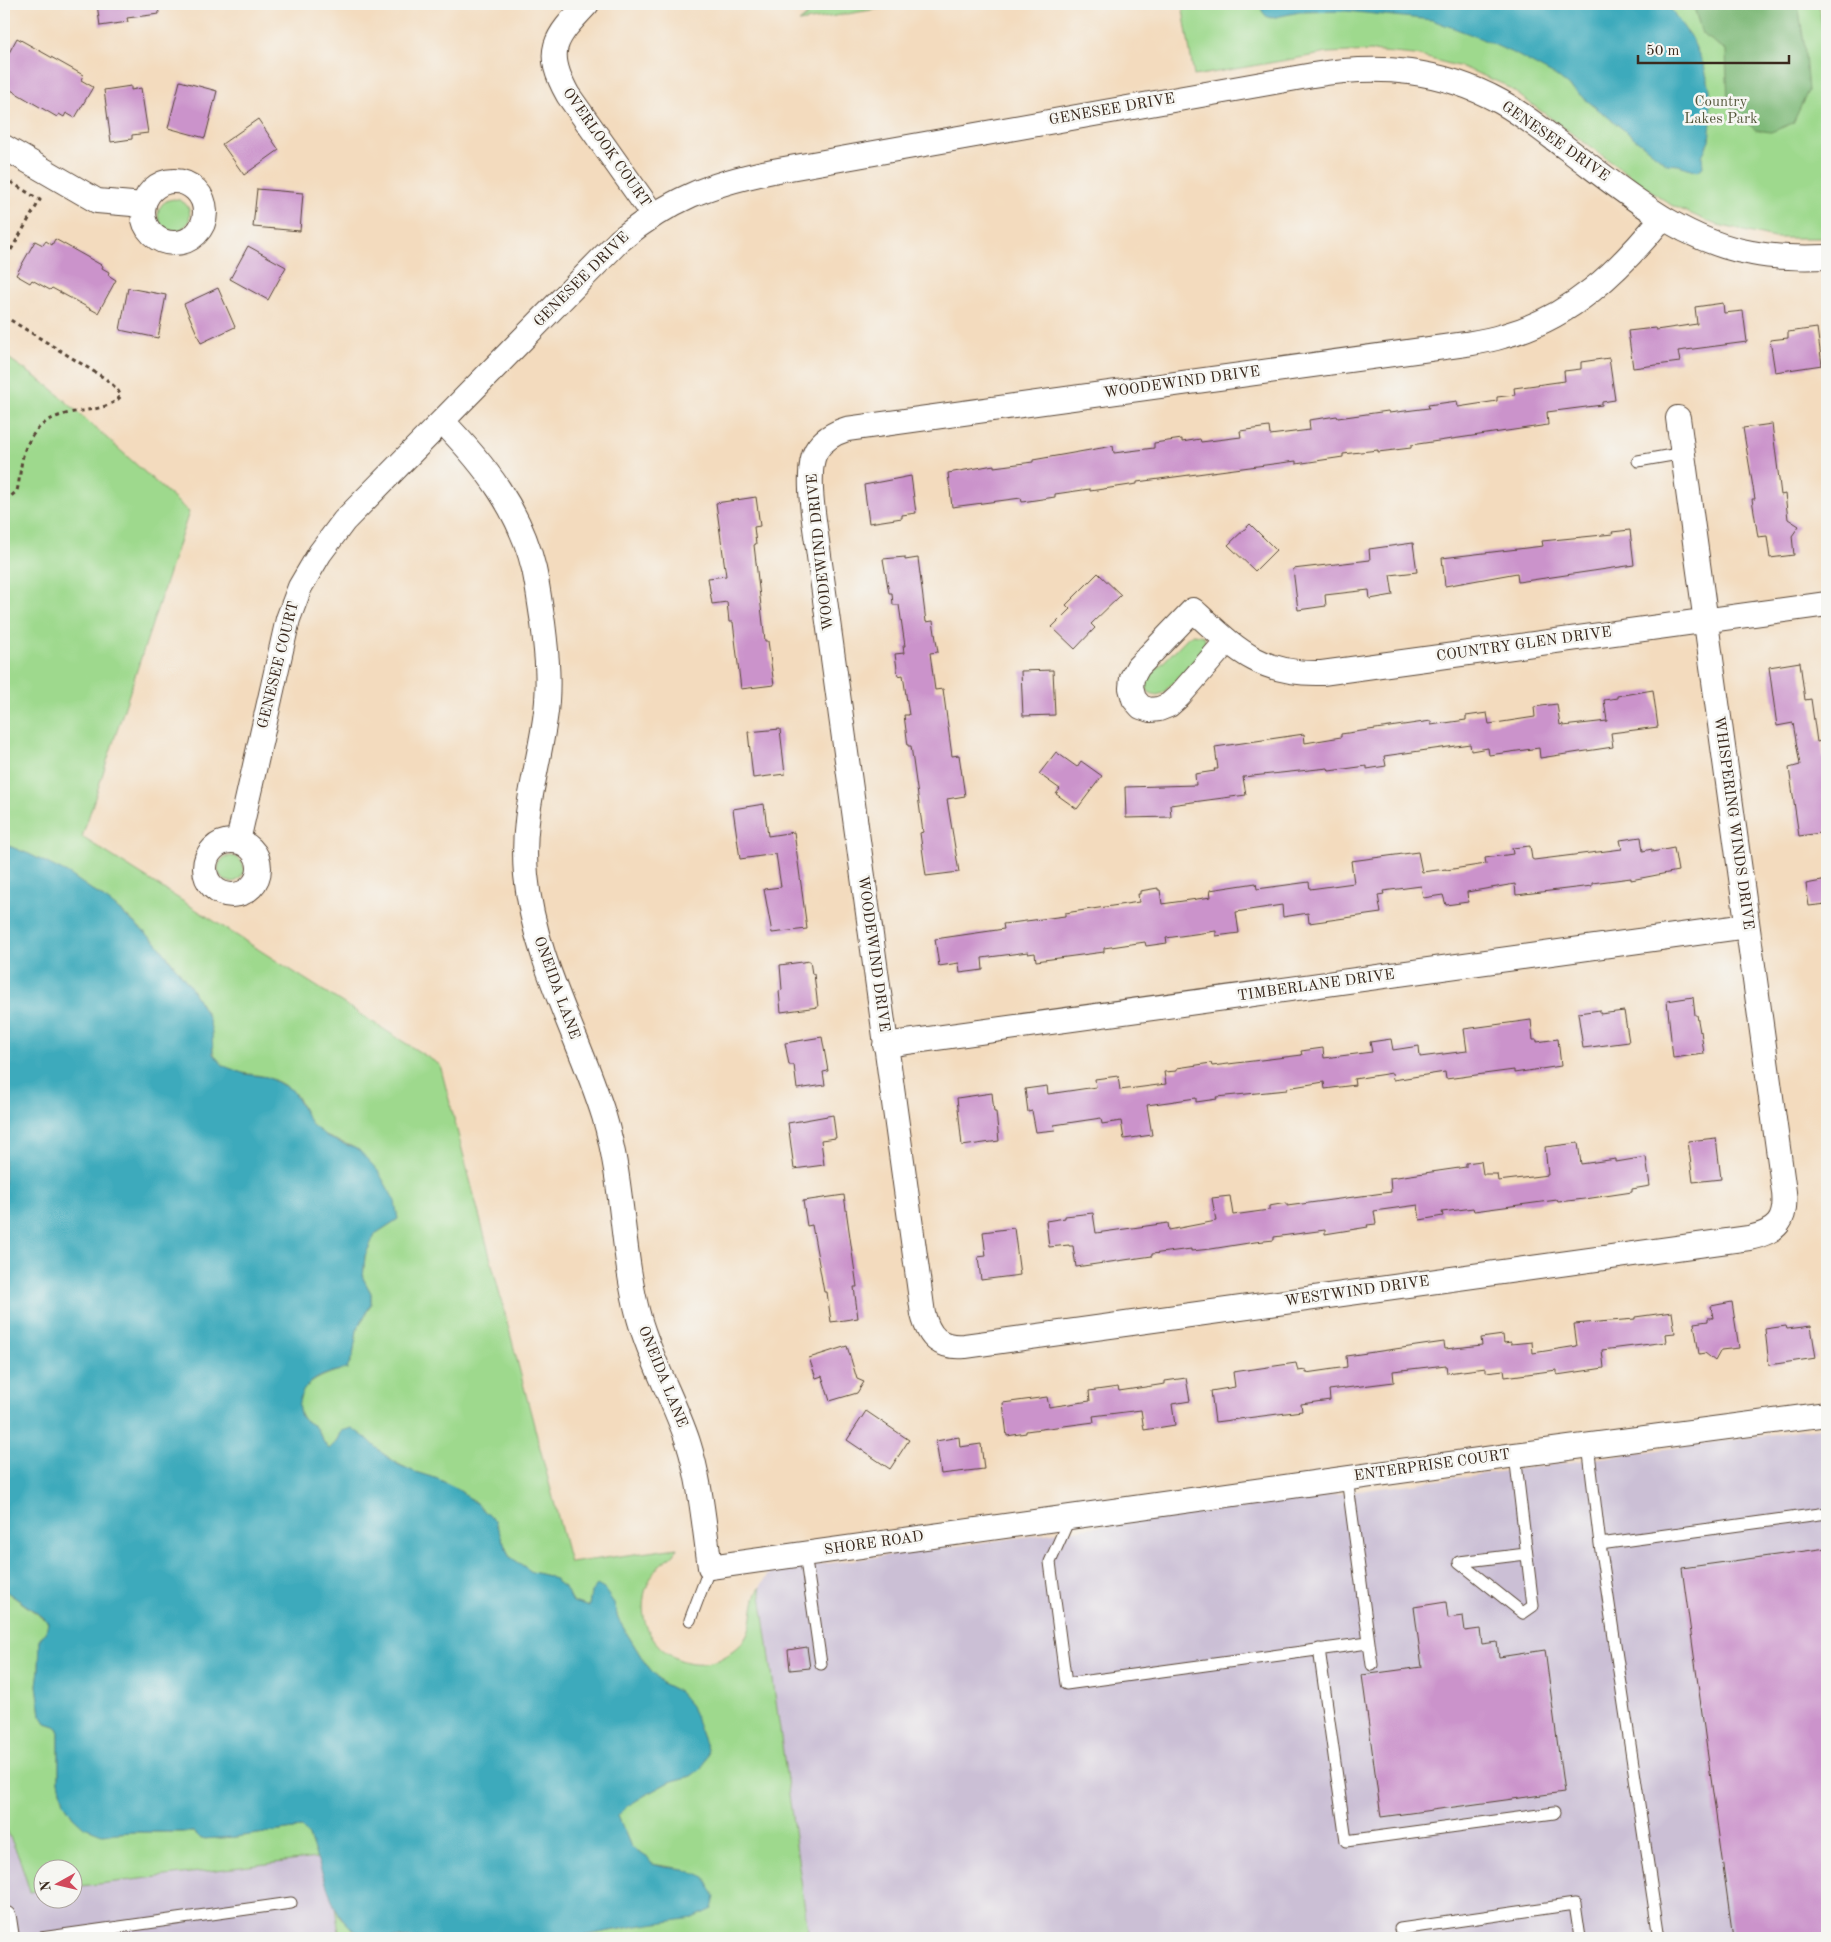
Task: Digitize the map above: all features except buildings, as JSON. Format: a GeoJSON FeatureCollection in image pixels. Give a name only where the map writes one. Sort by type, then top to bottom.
{"type":"FeatureCollection","features":[{"type":"Feature","properties":{"kind":"street","name":"OVERLOOK COURT"},"geometry":{"type":"LineString","coordinates":[[588,4],[562,32],[557,42],[556,65],[559,80],[653,215]]}},
{"type":"Feature","properties":{"kind":"street","name":"GENESEE DRIVE"},"geometry":{"type":"LineString","coordinates":[[443,422],[619,241],[653,215],[696,192],[736,178],[1355,69],[1418,72],[1457,84],[1500,102],[1522,115],[1662,218],[1701,237],[1729,248],[1751,253],[1802,258],[1827,257]]}},
{"type":"Feature","properties":{"kind":"street"},"geometry":{"type":"LineString","coordinates":[[4,147],[97,201],[144,205]]}},
{"type":"Feature","properties":{"kind":"street","name":"WOODEWIND DRIVE"},"geometry":{"type":"LineString","coordinates":[[935,1339],[926,1326],[923,1314],[885,1045],[811,486],[811,468],[815,452],[832,434],[847,429],[1466,344],[1504,336],[1547,318],[1598,286],[1634,252],[1662,218]]}},
{"type":"Feature","properties":{"kind":"street","name":"WHISPERING WINDS DRIVE"},"geometry":{"type":"LineString","coordinates":[[1678,418],[1785,1203],[1784,1213],[1777,1226]]}},
{"type":"Feature","properties":{"kind":"street","name":"GENESEE COURT"},"geometry":{"type":"LineString","coordinates":[[238,840],[288,619],[300,587],[320,553],[344,521],[443,422]]}},
{"type":"Feature","properties":{"kind":"street","name":"ONEIDA LANE"},"geometry":{"type":"LineString","coordinates":[[443,422],[488,472],[501,491],[520,526],[534,569],[545,638],[548,688],[545,718],[527,812],[525,858],[530,906],[544,960],[604,1115],[616,1171],[634,1298],[647,1342],[693,1459],[710,1567]]}},
{"type":"Feature","properties":{"kind":"street","name":"COUNTRY GLEN DRIVE"},"geometry":{"type":"LineString","coordinates":[[1227,641],[1250,658],[1283,671],[1300,674],[1322,673],[1827,604]]}},
{"type":"Feature","properties":{"kind":"street","name":"TIMBERLANE DRIVE"},"geometry":{"type":"LineString","coordinates":[[885,1045],[1747,926]]}},
{"type":"Feature","properties":{"kind":"street","name":"WESTWIND DRIVE"},"geometry":{"type":"LineString","coordinates":[[935,1339],[944,1345],[952,1347],[966,1346],[1749,1238],[1762,1236],[1777,1226]]}},
{"type":"Feature","properties":{"kind":"street","name":"ENTERPRISE COURT"},"geometry":{"type":"LineString","coordinates":[[1038,1522],[1588,1445],[1827,1414]]}},
{"type":"Feature","properties":{"kind":"street","name":"SHORE ROAD"},"geometry":{"type":"LineString","coordinates":[[710,1567],[1038,1522]]}},
{"type":"Feature","properties":{"kind":"street"},"geometry":{"type":"LineString","coordinates":[[4,1918],[7,1938]]}},
{"type":"Feature","properties":{"kind":"lane"},"geometry":{"type":"LineString","coordinates":[[1638,460],[1684,452]]}},
{"type":"Feature","properties":{"kind":"lane"},"geometry":{"type":"LineString","coordinates":[[1588,1445],[1600,1544],[1659,1938]]}},
{"type":"Feature","properties":{"kind":"lane"},"geometry":{"type":"LineString","coordinates":[[1515,1455],[1533,1606],[1523,1613],[1459,1562],[1526,1554]]}},
{"type":"Feature","properties":{"kind":"lane"},"geometry":{"type":"LineString","coordinates":[[1347,1478],[1372,1665]]}},
{"type":"Feature","properties":{"kind":"lane"},"geometry":{"type":"LineString","coordinates":[[1600,1544],[1827,1512]]}},
{"type":"Feature","properties":{"kind":"lane"},"geometry":{"type":"LineString","coordinates":[[1070,1517],[1050,1562],[1066,1684],[1368,1643]]}},
{"type":"Feature","properties":{"kind":"lane"},"geometry":{"type":"LineString","coordinates":[[805,1554],[821,1664]]}},
{"type":"Feature","properties":{"kind":"lane"},"geometry":{"type":"LineString","coordinates":[[690,1620],[710,1567]]}},
{"type":"Feature","properties":{"kind":"lane"},"geometry":{"type":"LineString","coordinates":[[1319,1650],[1346,1841],[1554,1813]]}},
{"type":"Feature","properties":{"kind":"lane"},"geometry":{"type":"LineString","coordinates":[[41,1938],[291,1903]]}},
{"type":"Feature","properties":{"kind":"lane"},"geometry":{"type":"LineString","coordinates":[[1400,1929],[1575,1904],[1580,1938]]}},
{"type":"Feature","properties":{"kind":"path"},"geometry":{"type":"LineString","coordinates":[[4,178],[40,200],[4,262]]}},
{"type":"Feature","properties":{"kind":"path"},"geometry":{"type":"LineString","coordinates":[[4,316],[106,379],[117,389],[121,396],[111,404],[63,414],[49,420],[35,432],[27,444],[21,461],[18,492],[4,502]]}},
{"type":"Feature","properties":{"kind":"shaded area"},"geometry":{"type":"Polygon","coordinates":[[[1827,1427],[1827,1938],[809,1938],[760,1587],[770,1573],[809,1566],[1827,1427]]]}},
{"type":"Feature","properties":{"kind":"shaded area"},"geometry":{"type":"Polygon","coordinates":[[[4,1824],[19,1857],[30,1892],[32,1892],[32,1910],[82,1910],[82,1886],[317,1858],[335,1908],[340,1938],[4,1938],[4,1824]]]}},
{"type":"Feature","properties":{"kind":"green space"},"geometry":{"type":"Polygon","coordinates":[[[821,4],[907,4],[799,22],[821,4]]]}},
{"type":"Feature","properties":{"kind":"green space","name":"Country Lakes Park"},"geometry":{"type":"Polygon","coordinates":[[[1182,4],[1819,4],[1827,65],[1827,235],[1821,238],[1774,238],[1714,224],[1671,205],[1505,85],[1465,68],[1415,55],[1371,51],[1328,53],[1194,76],[1182,4]]]}},
{"type":"Feature","properties":{"kind":"green space"},"geometry":{"type":"Polygon","coordinates":[[[1693,4],[1798,4],[1804,43],[1808,91],[1793,123],[1771,132],[1756,130],[1738,116],[1728,104],[1726,50],[1702,34],[1693,4]]]}},
{"type":"Feature","properties":{"kind":"green space"},"geometry":{"type":"Polygon","coordinates":[[[174,199],[180,200],[185,204],[189,209],[189,221],[185,226],[180,230],[174,231],[168,230],[163,226],[159,221],[158,215],[159,209],[163,204],[168,200],[174,199]]]}},
{"type":"Feature","properties":{"kind":"green space"},"geometry":{"type":"Polygon","coordinates":[[[4,355],[51,388],[189,512],[82,837],[440,1065],[570,1563],[677,1548],[672,1556],[656,1569],[649,1581],[644,1597],[644,1614],[648,1630],[668,1654],[682,1660],[697,1663],[713,1661],[729,1654],[739,1646],[749,1630],[756,1596],[760,1587],[809,1938],[572,1938],[636,1926],[684,1869],[652,1864],[645,1855],[631,1847],[618,1816],[626,1807],[647,1794],[669,1782],[691,1776],[708,1752],[691,1706],[678,1691],[662,1683],[645,1663],[618,1619],[614,1603],[597,1586],[591,1592],[589,1607],[573,1602],[565,1588],[549,1576],[532,1572],[509,1556],[495,1521],[456,1488],[400,1465],[382,1453],[370,1441],[341,1431],[336,1442],[329,1449],[314,1426],[303,1419],[298,1407],[299,1398],[303,1390],[319,1378],[347,1368],[353,1355],[357,1330],[371,1304],[371,1293],[363,1278],[365,1256],[375,1234],[398,1219],[358,1150],[317,1130],[309,1121],[294,1092],[269,1078],[233,1071],[218,1060],[213,1050],[209,1020],[204,1010],[181,973],[138,926],[88,887],[61,871],[4,844],[4,355]]]}},
{"type":"Feature","properties":{"kind":"green space"},"geometry":{"type":"Polygon","coordinates":[[[1193,634],[1204,636],[1207,646],[1204,651],[1163,693],[1157,695],[1150,693],[1145,687],[1147,679],[1193,634]]]}},
{"type":"Feature","properties":{"kind":"green space"},"geometry":{"type":"Polygon","coordinates":[[[231,856],[240,860],[244,869],[240,878],[231,882],[222,878],[218,869],[222,860],[231,856]]]}},
{"type":"Feature","properties":{"kind":"green space"},"geometry":{"type":"Polygon","coordinates":[[[4,1590],[48,1623],[46,1631],[40,1639],[37,1685],[41,1715],[46,1723],[59,1729],[59,1781],[64,1803],[73,1817],[119,1833],[194,1832],[201,1839],[236,1837],[301,1828],[308,1834],[317,1858],[82,1886],[82,1860],[32,1860],[32,1892],[30,1892],[19,1857],[4,1824],[4,1590]]]}},
{"type":"Feature","properties":{"kind":"green space"},"geometry":{"type":"Polygon","coordinates":[[[335,1908],[341,1918],[369,1938],[340,1938],[335,1908]]]}},
{"type":"Feature","properties":{"kind":"water"},"geometry":{"type":"Polygon","coordinates":[[[1261,4],[1667,4],[1692,39],[1704,66],[1710,89],[1711,122],[1709,141],[1702,156],[1703,167],[1698,171],[1667,164],[1556,76],[1517,55],[1475,36],[1432,20],[1346,11],[1300,12],[1271,18],[1262,11],[1261,4]]]}},
{"type":"Feature","properties":{"kind":"water"},"geometry":{"type":"Polygon","coordinates":[[[4,844],[69,874],[112,904],[156,942],[190,986],[208,1017],[212,1032],[213,1054],[224,1066],[245,1074],[267,1077],[292,1090],[312,1125],[329,1138],[359,1150],[378,1171],[395,1201],[398,1219],[375,1234],[365,1256],[363,1278],[371,1293],[371,1304],[357,1330],[353,1355],[347,1369],[317,1378],[305,1388],[301,1394],[299,1404],[300,1414],[304,1420],[316,1428],[329,1449],[336,1442],[341,1431],[352,1428],[399,1465],[438,1479],[456,1488],[495,1521],[509,1556],[532,1572],[549,1576],[565,1588],[573,1602],[589,1607],[591,1592],[597,1585],[604,1589],[614,1603],[618,1619],[645,1663],[662,1683],[678,1691],[691,1706],[708,1752],[703,1767],[691,1776],[669,1782],[647,1794],[626,1807],[618,1816],[631,1847],[645,1855],[652,1864],[684,1869],[705,1878],[715,1897],[712,1909],[693,1918],[572,1938],[372,1938],[360,1934],[350,1927],[335,1908],[308,1834],[301,1828],[236,1837],[201,1839],[194,1832],[102,1834],[84,1827],[73,1817],[64,1803],[59,1781],[59,1729],[46,1723],[41,1715],[37,1685],[40,1639],[46,1631],[48,1623],[43,1617],[4,1590],[4,844]]]}}]}
